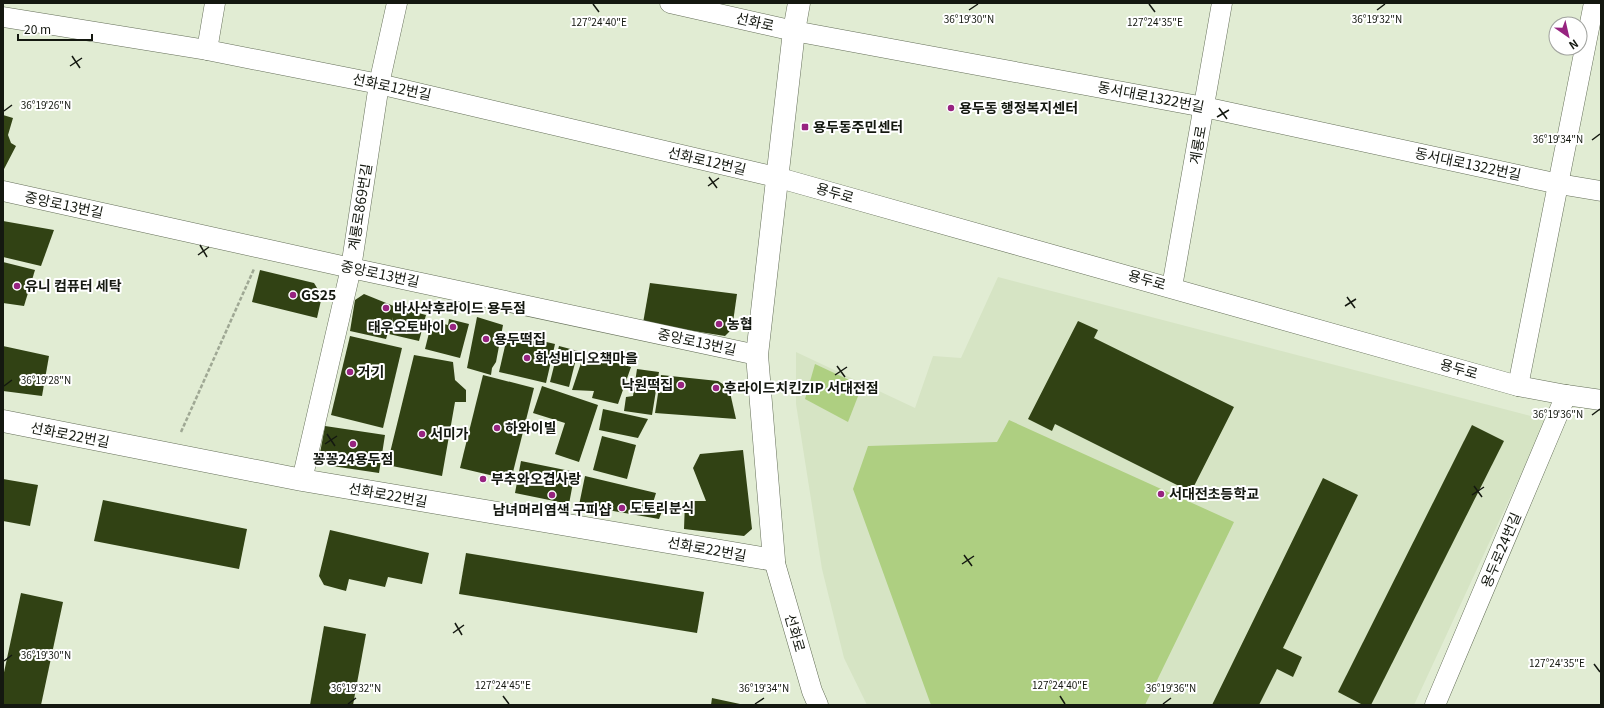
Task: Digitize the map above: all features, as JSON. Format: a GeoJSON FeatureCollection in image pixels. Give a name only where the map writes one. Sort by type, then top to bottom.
{"type":"FeatureCollection","features":[{"type":"Feature","properties":{"kind":"street"},"geometry":{"type":"LineString","coordinates":[[208,50],[215,3]]}},
{"type":"Feature","properties":{"kind":"street","name":"계룡로869번길"},"geometry":{"type":"LineString","coordinates":[[302,480],[351,268],[379,84],[397,3]]}},
{"type":"Feature","properties":{"kind":"street","name":"선화로"},"geometry":{"type":"LineString","coordinates":[[670,3],[794,31]]}},
{"type":"Feature","properties":{"kind":"street"},"geometry":{"type":"LineString","coordinates":[[774,560],[757,355],[776,177],[794,31],[799,3]]}},
{"type":"Feature","properties":{"kind":"street","name":"계룡로"},"geometry":{"type":"LineString","coordinates":[[1172,287],[1222,3]]}},
{"type":"Feature","properties":{"kind":"street"},"geometry":{"type":"LineString","coordinates":[[1518,386],[1594,3]]}},
{"type":"Feature","properties":{"kind":"street","name":"선화로12번길"},"geometry":{"type":"LineString","coordinates":[[3,17],[208,50],[379,84],[776,177]]}},
{"type":"Feature","properties":{"kind":"street","name":"동서대로1322번길"},"geometry":{"type":"LineString","coordinates":[[794,31],[1204,107],[1559,184],[1601,191]]}},
{"type":"Feature","properties":{"kind":"street","name":"용두로"},"geometry":{"type":"LineString","coordinates":[[776,177],[1172,287],[1518,386],[1601,400]]}},
{"type":"Feature","properties":{"kind":"street","name":"중앙로13번길"},"geometry":{"type":"LineString","coordinates":[[3,191],[351,268],[757,355]]}},
{"type":"Feature","properties":{"kind":"street","name":"용두로24번길"},"geometry":{"type":"LineString","coordinates":[[1435,705],[1566,395]]}},
{"type":"Feature","properties":{"kind":"street","name":"선화로22번길"},"geometry":{"type":"LineString","coordinates":[[3,422],[302,480],[774,560]]}},
{"type":"Feature","properties":{"kind":"street","name":"선화로"},"geometry":{"type":"LineString","coordinates":[[774,560],[812,691],[818,705]]}},
{"type":"Feature","properties":{"kind":"path"},"geometry":{"type":"LineString","coordinates":[[171,455],[264,249]]}},
{"type":"Feature","properties":{"kind":"shaded area","name":"서대전초등학교"},"geometry":{"type":"Polygon","coordinates":[[[998,277],[1546,420],[1414,705],[867,705],[844,658],[822,569],[796,404],[796,352],[915,408],[933,356],[961,358],[998,277]]]}},
{"type":"Feature","properties":{"kind":"green space"},"geometry":{"type":"Polygon","coordinates":[[[815,364],[862,386],[848,422],[805,399],[815,364]]]}},
{"type":"Feature","properties":{"kind":"green space"},"geometry":{"type":"Polygon","coordinates":[[[1009,420],[1234,522],[1145,705],[931,705],[853,489],[868,446],[997,442],[1009,420]]]}},
{"type":"Feature","properties":{"kind":"building"},"geometry":{"type":"Polygon","coordinates":[[[3,115],[13,118],[8,135],[11,143],[16,146],[3,171],[3,115]]]}},
{"type":"Feature","properties":{"kind":"building"},"geometry":{"type":"Polygon","coordinates":[[[3,221],[54,230],[41,266],[3,257],[3,221]]]}},
{"type":"Feature","properties":{"kind":"building","name":"유니 컴퓨터 세탁"},"geometry":{"type":"Polygon","coordinates":[[[3,262],[35,270],[24,306],[3,303],[3,262]]]}},
{"type":"Feature","properties":{"kind":"building"},"geometry":{"type":"Polygon","coordinates":[[[260,270],[314,283],[322,296],[317,318],[252,302],[260,270]]]}},
{"type":"Feature","properties":{"kind":"building"},"geometry":{"type":"Polygon","coordinates":[[[650,283],[737,294],[732,329],[725,336],[643,323],[650,283]]]}},
{"type":"Feature","properties":{"kind":"building"},"geometry":{"type":"Polygon","coordinates":[[[364,294],[396,307],[426,315],[419,341],[389,334],[393,317],[386,339],[350,331],[355,300],[364,294]]]}},
{"type":"Feature","properties":{"kind":"building"},"geometry":{"type":"Polygon","coordinates":[[[477,317],[503,325],[496,362],[492,368],[491,375],[467,368],[477,317]]]}},
{"type":"Feature","properties":{"kind":"building"},"geometry":{"type":"Polygon","coordinates":[[[449,319],[469,324],[460,358],[425,349],[432,321],[448,325],[449,319]]]}},
{"type":"Feature","properties":{"kind":"building"},"geometry":{"type":"Polygon","coordinates":[[[1078,321],[1098,330],[1094,338],[1234,407],[1191,492],[1055,424],[1052,431],[1028,419],[1078,321]]]}},
{"type":"Feature","properties":{"kind":"building","name":"화성비디오책마을"},"geometry":{"type":"Polygon","coordinates":[[[508,333],[555,344],[546,383],[499,372],[508,333]]]}},
{"type":"Feature","properties":{"kind":"building"},"geometry":{"type":"Polygon","coordinates":[[[350,336],[402,348],[383,428],[331,415],[350,336]]]}},
{"type":"Feature","properties":{"kind":"building"},"geometry":{"type":"Polygon","coordinates":[[[3,346],[49,356],[42,396],[3,391],[3,346]]]}},
{"type":"Feature","properties":{"kind":"building"},"geometry":{"type":"Polygon","coordinates":[[[559,346],[578,351],[569,387],[550,382],[559,346]]]}},
{"type":"Feature","properties":{"kind":"building"},"geometry":{"type":"Polygon","coordinates":[[[584,354],[631,367],[618,404],[592,398],[594,391],[572,390],[584,354]]]}},
{"type":"Feature","properties":{"kind":"building","name":"서미가"},"geometry":{"type":"Polygon","coordinates":[[[414,355],[453,362],[455,380],[466,390],[466,402],[455,402],[442,476],[387,465],[414,355]]]}},
{"type":"Feature","properties":{"kind":"building"},"geometry":{"type":"Polygon","coordinates":[[[637,369],[659,372],[652,415],[624,411],[626,397],[633,396],[637,369]]]}},
{"type":"Feature","properties":{"kind":"building","name":"하와이빌"},"geometry":{"type":"Polygon","coordinates":[[[483,375],[534,388],[511,480],[460,468],[483,375]]]}},
{"type":"Feature","properties":{"kind":"building"},"geometry":{"type":"Polygon","coordinates":[[[661,375],[718,381],[729,388],[736,419],[655,413],[661,375]]]}},
{"type":"Feature","properties":{"kind":"building"},"geometry":{"type":"Polygon","coordinates":[[[542,386],[598,405],[579,462],[555,454],[565,423],[533,413],[542,386]]]}},
{"type":"Feature","properties":{"kind":"building"},"geometry":{"type":"Polygon","coordinates":[[[603,409],[648,419],[638,438],[599,430],[603,409]]]}},
{"type":"Feature","properties":{"kind":"building"},"geometry":{"type":"Polygon","coordinates":[[[1472,425],[1504,441],[1371,705],[1363,705],[1338,692],[1472,425]]]}},
{"type":"Feature","properties":{"kind":"building","name":"꽁꽁24용두점"},"geometry":{"type":"Polygon","coordinates":[[[325,426],[385,435],[379,473],[332,466],[320,453],[325,426]]]}},
{"type":"Feature","properties":{"kind":"building"},"geometry":{"type":"Polygon","coordinates":[[[602,436],[636,445],[627,479],[593,470],[602,436]]]}},
{"type":"Feature","properties":{"kind":"building"},"geometry":{"type":"Polygon","coordinates":[[[743,450],[752,529],[744,536],[684,529],[685,501],[706,501],[693,468],[700,454],[743,450]]]}},
{"type":"Feature","properties":{"kind":"building"},"geometry":{"type":"Polygon","coordinates":[[[521,461],[575,472],[569,504],[515,493],[521,461]]]}},
{"type":"Feature","properties":{"kind":"building"},"geometry":{"type":"Polygon","coordinates":[[[585,476],[656,493],[652,506],[663,509],[659,519],[579,505],[585,476]]]}},
{"type":"Feature","properties":{"kind":"building"},"geometry":{"type":"Polygon","coordinates":[[[1323,478],[1358,495],[1283,648],[1302,657],[1293,677],[1277,669],[1259,705],[1212,705],[1323,478]]]}},
{"type":"Feature","properties":{"kind":"building"},"geometry":{"type":"Polygon","coordinates":[[[3,479],[38,485],[30,526],[3,521],[3,479]]]}},
{"type":"Feature","properties":{"kind":"building"},"geometry":{"type":"Polygon","coordinates":[[[103,500],[247,529],[239,569],[94,541],[103,500]]]}},
{"type":"Feature","properties":{"kind":"building"},"geometry":{"type":"Polygon","coordinates":[[[330,530],[429,553],[422,584],[388,577],[385,587],[349,579],[346,591],[324,585],[319,576],[330,530]]]}},
{"type":"Feature","properties":{"kind":"building"},"geometry":{"type":"Polygon","coordinates":[[[466,553],[704,592],[697,633],[459,594],[466,553]]]}},
{"type":"Feature","properties":{"kind":"building"},"geometry":{"type":"Polygon","coordinates":[[[21,593],[63,602],[41,705],[3,705],[3,677],[21,593]]]}},
{"type":"Feature","properties":{"kind":"building"},"geometry":{"type":"Polygon","coordinates":[[[324,626],[366,634],[353,705],[310,705],[324,626]]]}},
{"type":"Feature","properties":{"kind":"building"},"geometry":{"type":"Polygon","coordinates":[[[712,698],[740,704],[740,705],[711,705],[712,698]]]}},
{"type":"Feature","properties":{"kind":"place","name":"용두동 행정복지센터"},"geometry":{"type":"Point","coordinates":[951,108]}},
{"type":"Feature","properties":{"kind":"place","name":"용두동주민센터"},"geometry":{"type":"Point","coordinates":[805,127]}},
{"type":"Feature","properties":{"kind":"place","name":"유니 컴퓨터 세탁"},"geometry":{"type":"Point","coordinates":[17,286]}},
{"type":"Feature","properties":{"kind":"place","name":"GS25"},"geometry":{"type":"Point","coordinates":[293,295]}},
{"type":"Feature","properties":{"kind":"place","name":"바사삭후라이드 용두점"},"geometry":{"type":"Point","coordinates":[386,308]}},
{"type":"Feature","properties":{"kind":"place","name":"농협"},"geometry":{"type":"Point","coordinates":[719,324]}},
{"type":"Feature","properties":{"kind":"place","name":"태우오토바이"},"geometry":{"type":"Point","coordinates":[453,327]}},
{"type":"Feature","properties":{"kind":"place","name":"용두떡집"},"geometry":{"type":"Point","coordinates":[486,339]}},
{"type":"Feature","properties":{"kind":"place","name":"화성비디오책마을"},"geometry":{"type":"Point","coordinates":[527,358]}},
{"type":"Feature","properties":{"kind":"place","name":"거기"},"geometry":{"type":"Point","coordinates":[350,372]}},
{"type":"Feature","properties":{"kind":"place","name":"낙원떡집"},"geometry":{"type":"Point","coordinates":[681,385]}},
{"type":"Feature","properties":{"kind":"place","name":"후라이드치킨ZIP 서대전점"},"geometry":{"type":"Point","coordinates":[716,388]}},
{"type":"Feature","properties":{"kind":"place","name":"하와이빌"},"geometry":{"type":"Point","coordinates":[497,428]}},
{"type":"Feature","properties":{"kind":"place","name":"서미가"},"geometry":{"type":"Point","coordinates":[422,434]}},
{"type":"Feature","properties":{"kind":"place","name":"꽁꽁24용두점"},"geometry":{"type":"Point","coordinates":[353,444]}},
{"type":"Feature","properties":{"kind":"place","name":"부추와오겹사랑"},"geometry":{"type":"Point","coordinates":[483,479]}},
{"type":"Feature","properties":{"kind":"place","name":"서대전초등학교"},"geometry":{"type":"Point","coordinates":[1161,494]}},
{"type":"Feature","properties":{"kind":"place","name":"남녀머리염색 구피샵"},"geometry":{"type":"Point","coordinates":[552,495]}},
{"type":"Feature","properties":{"kind":"place","name":"도토리분식"},"geometry":{"type":"Point","coordinates":[622,508]}}]}
